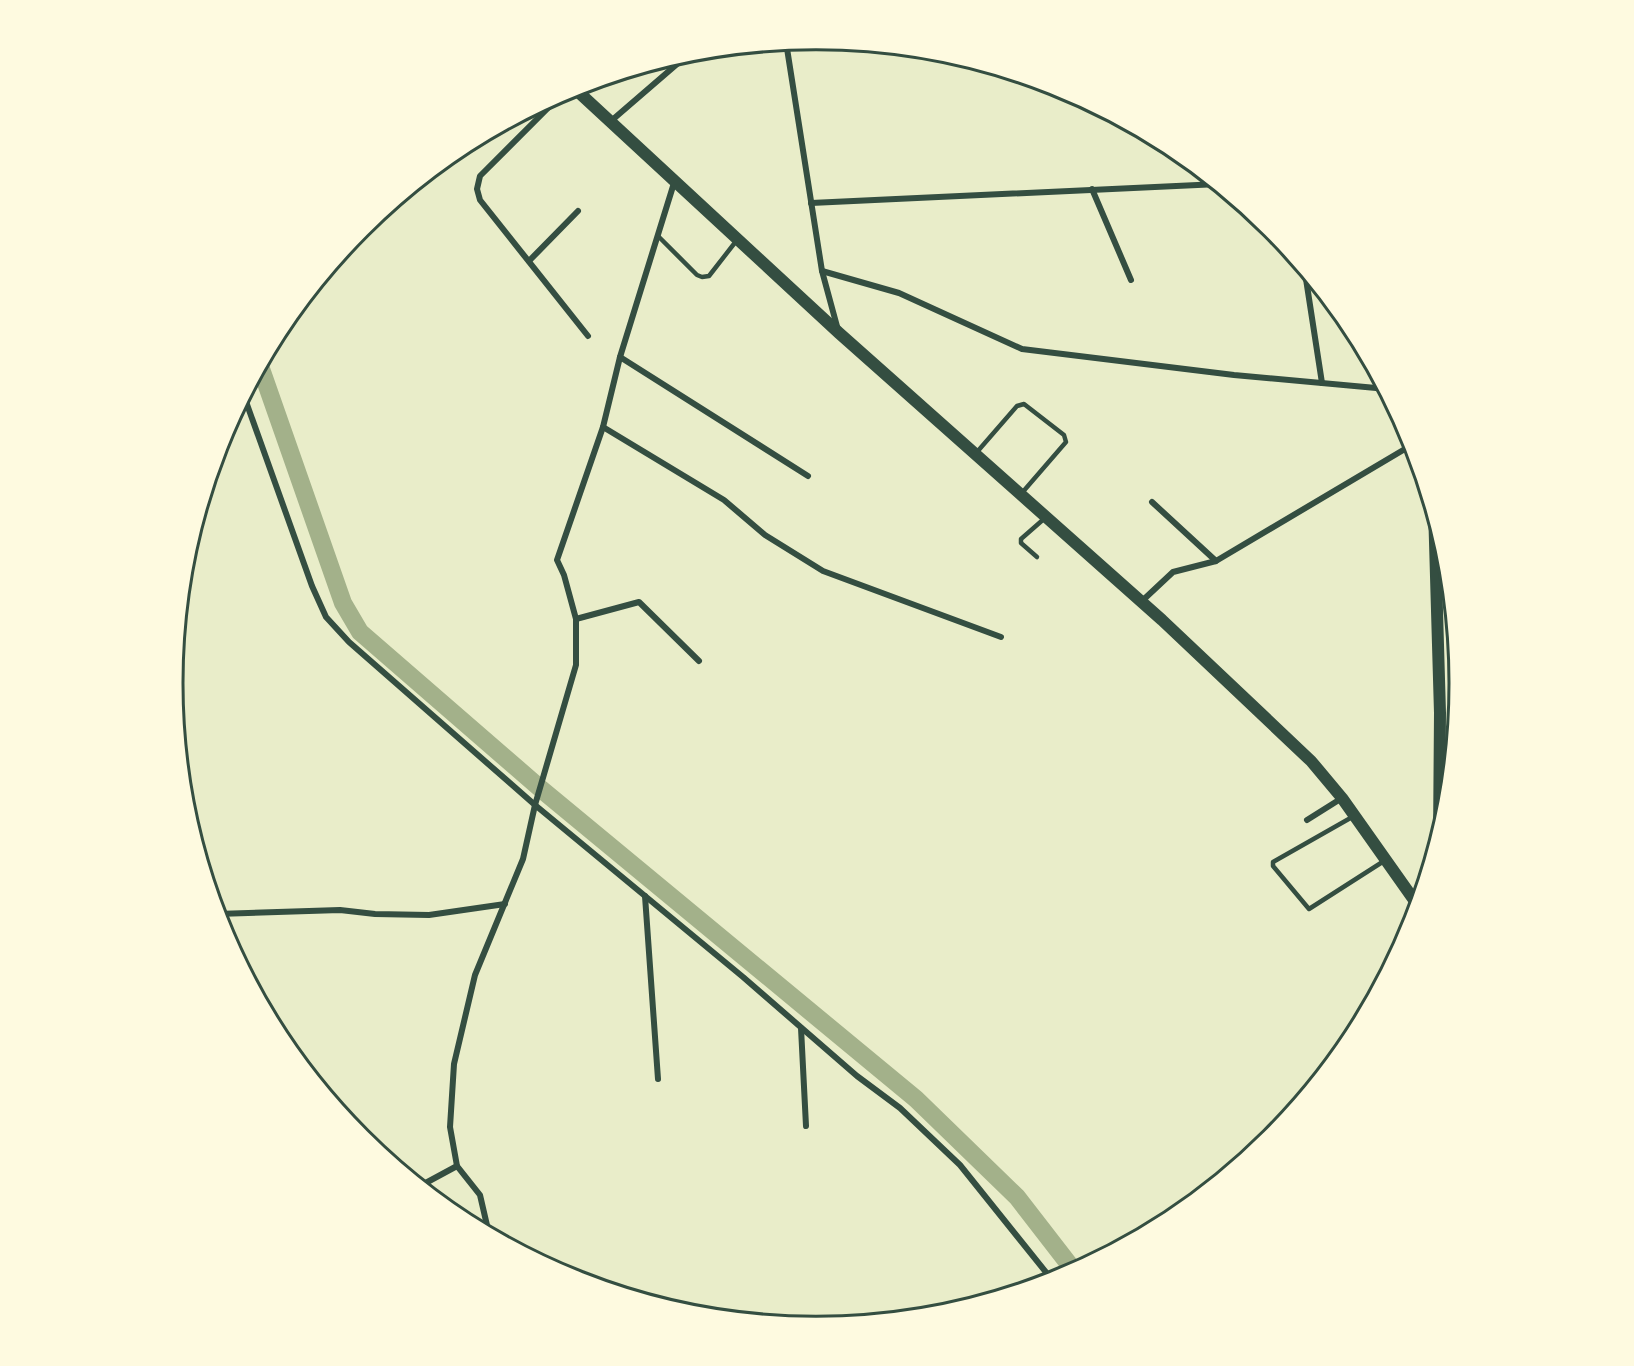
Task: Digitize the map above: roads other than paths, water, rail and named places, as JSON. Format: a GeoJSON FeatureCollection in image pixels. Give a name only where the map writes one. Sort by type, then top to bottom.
{"type":"FeatureCollection","features":[{"type":"Feature","properties":{"kind":"main road"},"geometry":{"type":"LineString","coordinates":[[582,95],[674,183],[839,333],[1142,601],[1311,760],[1342,798],[1412,898]]}},
{"type":"Feature","properties":{"kind":"main road"},"geometry":{"type":"LineString","coordinates":[[1435,546],[1440,713],[1439,799]]}},
{"type":"Feature","properties":{"kind":"street"},"geometry":{"type":"LineString","coordinates":[[787,51],[822,271],[839,333]]}},
{"type":"Feature","properties":{"kind":"street"},"geometry":{"type":"LineString","coordinates":[[610,122],[675,66]]}},
{"type":"Feature","properties":{"kind":"street"},"geometry":{"type":"LineString","coordinates":[[544,112],[480,176],[477,189],[480,200],[588,336]]}},
{"type":"Feature","properties":{"kind":"street"},"geometry":{"type":"LineString","coordinates":[[487,1224],[480,1195],[456,1166],[450,1127],[454,1064],[475,975],[523,859],[536,802],[576,665],[576,619],[564,575],[557,560],[603,427],[621,357],[674,183]]}},
{"type":"Feature","properties":{"kind":"street"},"geometry":{"type":"LineString","coordinates":[[811,203],[1208,184]]}},
{"type":"Feature","properties":{"kind":"street"},"geometry":{"type":"LineString","coordinates":[[1092,189],[1131,280]]}},
{"type":"Feature","properties":{"kind":"street"},"geometry":{"type":"LineString","coordinates":[[529,261],[578,211]]}},
{"type":"Feature","properties":{"kind":"street"},"geometry":{"type":"LineString","coordinates":[[822,271],[899,294],[1022,349],[1222,373],[1377,388]]}},
{"type":"Feature","properties":{"kind":"street"},"geometry":{"type":"LineString","coordinates":[[1306,281],[1322,383]]}},
{"type":"Feature","properties":{"kind":"street"},"geometry":{"type":"LineString","coordinates":[[621,357],[808,476]]}},
{"type":"Feature","properties":{"kind":"street"},"geometry":{"type":"LineString","coordinates":[[248,406],[312,586],[326,617],[349,642],[856,1076],[900,1108],[960,1165],[1047,1273]]}},
{"type":"Feature","properties":{"kind":"street"},"geometry":{"type":"LineString","coordinates":[[603,427],[724,500],[765,535],[823,571],[1000,637]]}},
{"type":"Feature","properties":{"kind":"street"},"geometry":{"type":"LineString","coordinates":[[1142,601],[1173,572],[1216,561],[1405,449]]}},
{"type":"Feature","properties":{"kind":"street"},"geometry":{"type":"LineString","coordinates":[[1152,502],[1216,561]]}},
{"type":"Feature","properties":{"kind":"street"},"geometry":{"type":"LineString","coordinates":[[576,619],[639,602],[699,661]]}},
{"type":"Feature","properties":{"kind":"street"},"geometry":{"type":"LineString","coordinates":[[1307,820],[1342,798]]}},
{"type":"Feature","properties":{"kind":"street"},"geometry":{"type":"LineString","coordinates":[[645,896],[658,1079]]}},
{"type":"Feature","properties":{"kind":"street"},"geometry":{"type":"LineString","coordinates":[[228,914],[340,910],[375,914],[429,915],[504,904]]}},
{"type":"Feature","properties":{"kind":"street"},"geometry":{"type":"LineString","coordinates":[[801,1028],[806,1126]]}},
{"type":"Feature","properties":{"kind":"street"},"geometry":{"type":"LineString","coordinates":[[427,1182],[456,1166]]}},
{"type":"Feature","properties":{"kind":"lane"},"geometry":{"type":"LineString","coordinates":[[658,236],[697,275],[702,277],[709,276],[737,240]]}},
{"type":"Feature","properties":{"kind":"lane"},"geometry":{"type":"LineString","coordinates":[[975,455],[1020,404],[1024,404],[1064,435],[1066,442],[1021,494]]}},
{"type":"Feature","properties":{"kind":"lane"},"geometry":{"type":"LineString","coordinates":[[1037,557],[1021,543],[1021,540],[1047,517]]}},
{"type":"Feature","properties":{"kind":"lane"},"geometry":{"type":"LineString","coordinates":[[1354,816],[1273,862],[1274,867],[1309,909],[1386,860]]}},
{"type":"Feature","properties":{"kind":"waterway"},"geometry":{"type":"LineString","coordinates":[[263,375],[343,603],[360,632],[541,789],[916,1099],[1017,1197],[1069,1264]]}}]}
